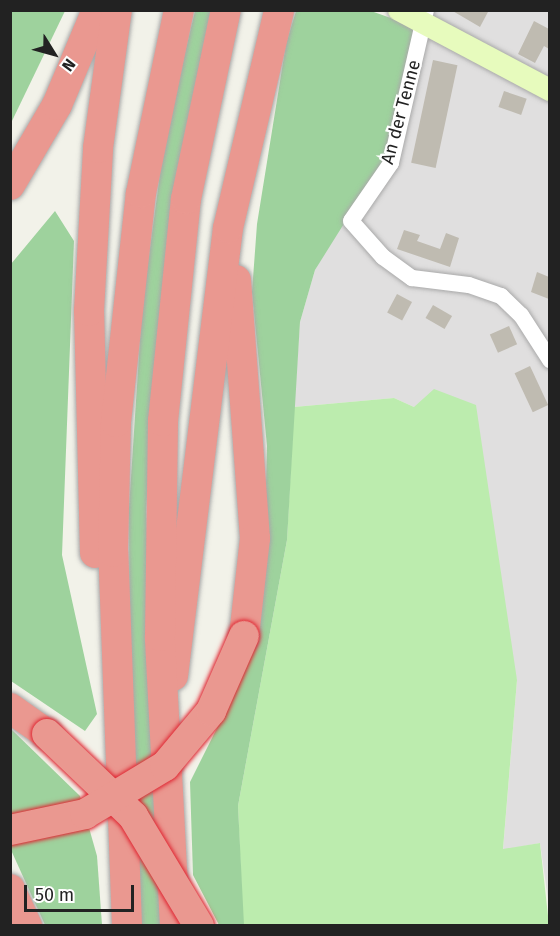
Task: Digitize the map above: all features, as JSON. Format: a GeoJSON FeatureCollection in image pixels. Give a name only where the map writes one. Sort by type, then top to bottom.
{"type":"FeatureCollection","features":[{"type":"Feature","properties":{"kind":"highway"},"geometry":{"type":"LineString","coordinates":[[10,185],[57,105],[97,10]]}},
{"type":"Feature","properties":{"kind":"highway"},"geometry":{"type":"LineString","coordinates":[[117,10],[98,148],[89,310],[100,644],[118,724]]}},
{"type":"Feature","properties":{"kind":"highway"},"geometry":{"type":"LineString","coordinates":[[127,926],[113,552],[121,352],[141,193],[179,10]]}},
{"type":"Feature","properties":{"kind":"highway"},"geometry":{"type":"LineString","coordinates":[[175,926],[163,723],[159,550],[167,353],[186,199],[226,10]]}},
{"type":"Feature","properties":{"kind":"highway"},"geometry":{"type":"LineString","coordinates":[[163,723],[180,640],[209,355],[228,228],[239,193],[279,10]]}},
{"type":"Feature","properties":{"kind":"highway"},"geometry":{"type":"LineString","coordinates":[[10,830],[85,814],[165,766],[211,711],[244,636],[255,538],[236,325],[239,193]]}},
{"type":"Feature","properties":{"kind":"highway"},"geometry":{"type":"LineString","coordinates":[[10,708],[46,734],[133,816],[153,844],[199,926]]}},
{"type":"Feature","properties":{"kind":"highway"},"geometry":{"type":"LineString","coordinates":[[10,889],[27,926]]}},
{"type":"Feature","properties":{"kind":"street"},"geometry":{"type":"LineString","coordinates":[[411,13],[549,90]]}},
{"type":"Feature","properties":{"kind":"street","name":"An der Tenne"},"geometry":{"type":"LineString","coordinates":[[411,13],[391,163],[351,221],[383,257],[412,278],[469,285],[501,296],[521,315],[549,360]]}},
{"type":"Feature","properties":{"kind":"shaded area"},"geometry":{"type":"Polygon","coordinates":[[[417,11],[549,11],[549,906],[540,843],[503,850],[517,680],[414,407],[394,398],[294,407],[300,322],[315,270],[341,223],[417,11]]]}},
{"type":"Feature","properties":{"kind":"green space"},"geometry":{"type":"Polygon","coordinates":[[[10,11],[65,11],[11,123],[10,11]]]}},
{"type":"Feature","properties":{"kind":"green space"},"geometry":{"type":"Polygon","coordinates":[[[195,11],[218,11],[158,327],[146,511],[161,925],[139,926],[130,743],[129,508],[142,309],[165,136],[195,11]]]}},
{"type":"Feature","properties":{"kind":"green space"},"geometry":{"type":"Polygon","coordinates":[[[296,11],[371,11],[416,27],[387,155],[315,270],[300,322],[287,540],[238,806],[244,925],[219,925],[193,875],[190,782],[228,706],[264,565],[267,446],[252,292],[257,224],[286,44],[296,11]]]}},
{"type":"Feature","properties":{"kind":"green space"},"geometry":{"type":"Polygon","coordinates":[[[55,211],[74,241],[62,555],[97,714],[85,731],[11,681],[11,264],[55,211]]]}},
{"type":"Feature","properties":{"kind":"green space"},"geometry":{"type":"Polygon","coordinates":[[[434,389],[476,405],[517,680],[503,849],[540,843],[549,925],[243,926],[238,806],[287,540],[294,407],[394,398],[414,407],[434,389]]]}},
{"type":"Feature","properties":{"kind":"green space"},"geometry":{"type":"Polygon","coordinates":[[[10,728],[80,796],[97,856],[102,925],[45,925],[11,850],[10,728]]]}},
{"type":"Feature","properties":{"kind":"building"},"geometry":{"type":"Polygon","coordinates":[[[451,10],[489,10],[480,27],[451,10]]]}},
{"type":"Feature","properties":{"kind":"building"},"geometry":{"type":"Polygon","coordinates":[[[534,21],[549,29],[549,49],[544,46],[535,63],[518,54],[534,21]]]}},
{"type":"Feature","properties":{"kind":"building"},"geometry":{"type":"Polygon","coordinates":[[[433,60],[457,65],[436,168],[411,163],[433,60]]]}},
{"type":"Feature","properties":{"kind":"building"},"geometry":{"type":"Polygon","coordinates":[[[504,91],[527,99],[521,115],[498,107],[504,91]]]}},
{"type":"Feature","properties":{"kind":"building"},"geometry":{"type":"Polygon","coordinates":[[[404,230],[420,235],[417,241],[440,249],[446,233],[459,238],[450,267],[397,249],[404,230]]]}},
{"type":"Feature","properties":{"kind":"building"},"geometry":{"type":"Polygon","coordinates":[[[537,272],[549,277],[549,299],[531,292],[537,272]]]}},
{"type":"Feature","properties":{"kind":"building"},"geometry":{"type":"Polygon","coordinates":[[[397,294],[412,302],[402,321],[387,313],[397,294]]]}},
{"type":"Feature","properties":{"kind":"building"},"geometry":{"type":"Polygon","coordinates":[[[433,305],[452,316],[445,329],[426,318],[433,305]]]}},
{"type":"Feature","properties":{"kind":"building"},"geometry":{"type":"Polygon","coordinates":[[[509,326],[517,344],[498,353],[490,335],[509,326]]]}},
{"type":"Feature","properties":{"kind":"building"},"geometry":{"type":"Polygon","coordinates":[[[530,366],[548,405],[533,412],[515,373],[530,366]]]}}]}
